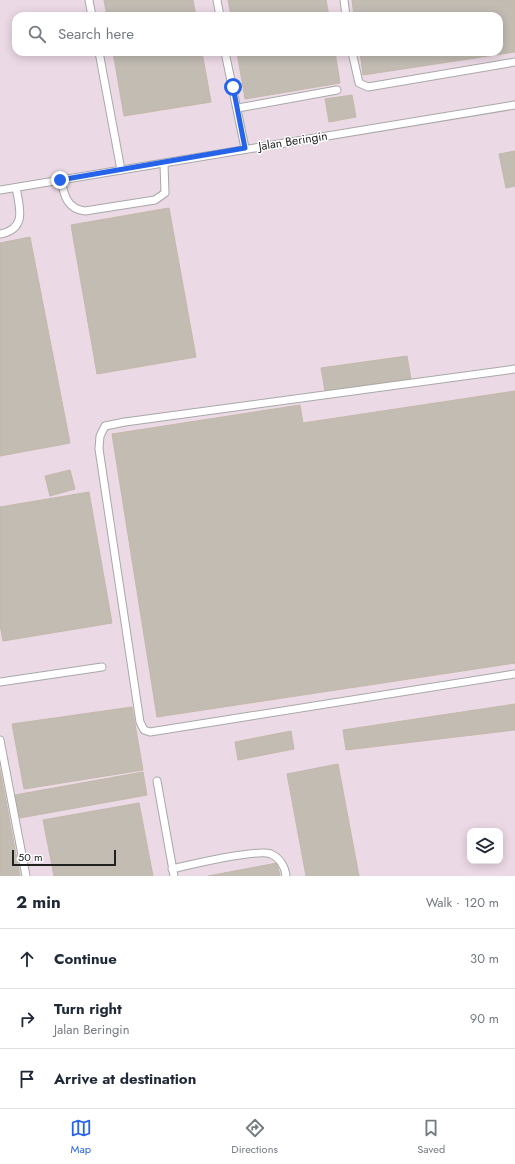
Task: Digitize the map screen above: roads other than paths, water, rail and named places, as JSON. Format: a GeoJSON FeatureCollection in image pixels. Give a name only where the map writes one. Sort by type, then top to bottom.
{"type":"FeatureCollection","features":[{"type":"Feature","properties":{"kind":"lane"},"geometry":{"type":"LineString","coordinates":[[89,0],[91,12]]}},
{"type":"Feature","properties":{"kind":"lane"},"geometry":{"type":"LineString","coordinates":[[217,0],[219,12]]}},
{"type":"Feature","properties":{"kind":"lane"},"geometry":{"type":"LineString","coordinates":[[344,0],[346,12]]}},
{"type":"Feature","properties":{"kind":"lane"},"geometry":{"type":"LineString","coordinates":[[100,56],[121,170]]}},
{"type":"Feature","properties":{"kind":"lane"},"geometry":{"type":"LineString","coordinates":[[227,56],[245,148]]}},
{"type":"Feature","properties":{"kind":"lane"},"geometry":{"type":"LineString","coordinates":[[353,56],[359,83],[368,87],[515,62]]}},
{"type":"Feature","properties":{"kind":"lane"},"geometry":{"type":"LineString","coordinates":[[238,108],[338,90]]}},
{"type":"Feature","properties":{"kind":"lane","name":"Jalan Beringin"},"geometry":{"type":"LineString","coordinates":[[0,190],[164,164],[245,148],[515,104]]}},
{"type":"Feature","properties":{"kind":"lane"},"geometry":{"type":"LineString","coordinates":[[60,180],[64,197],[71,206],[78,210],[155,200],[165,193],[164,164]]}},
{"type":"Feature","properties":{"kind":"lane"},"geometry":{"type":"LineString","coordinates":[[0,234],[10,232],[17,227],[20,218],[16,188]]}},
{"type":"Feature","properties":{"kind":"lane"},"geometry":{"type":"LineString","coordinates":[[515,369],[125,422],[105,426],[100,436],[99,449],[140,722],[144,730],[150,732],[515,674]]}},
{"type":"Feature","properties":{"kind":"lane"},"geometry":{"type":"LineString","coordinates":[[0,682],[102,667]]}},
{"type":"Feature","properties":{"kind":"lane"},"geometry":{"type":"LineString","coordinates":[[0,740],[26,876]]}},
{"type":"Feature","properties":{"kind":"lane"},"geometry":{"type":"LineString","coordinates":[[157,781],[173,872],[244,855],[270,854],[280,861],[285,868],[286,876]]}}]}
